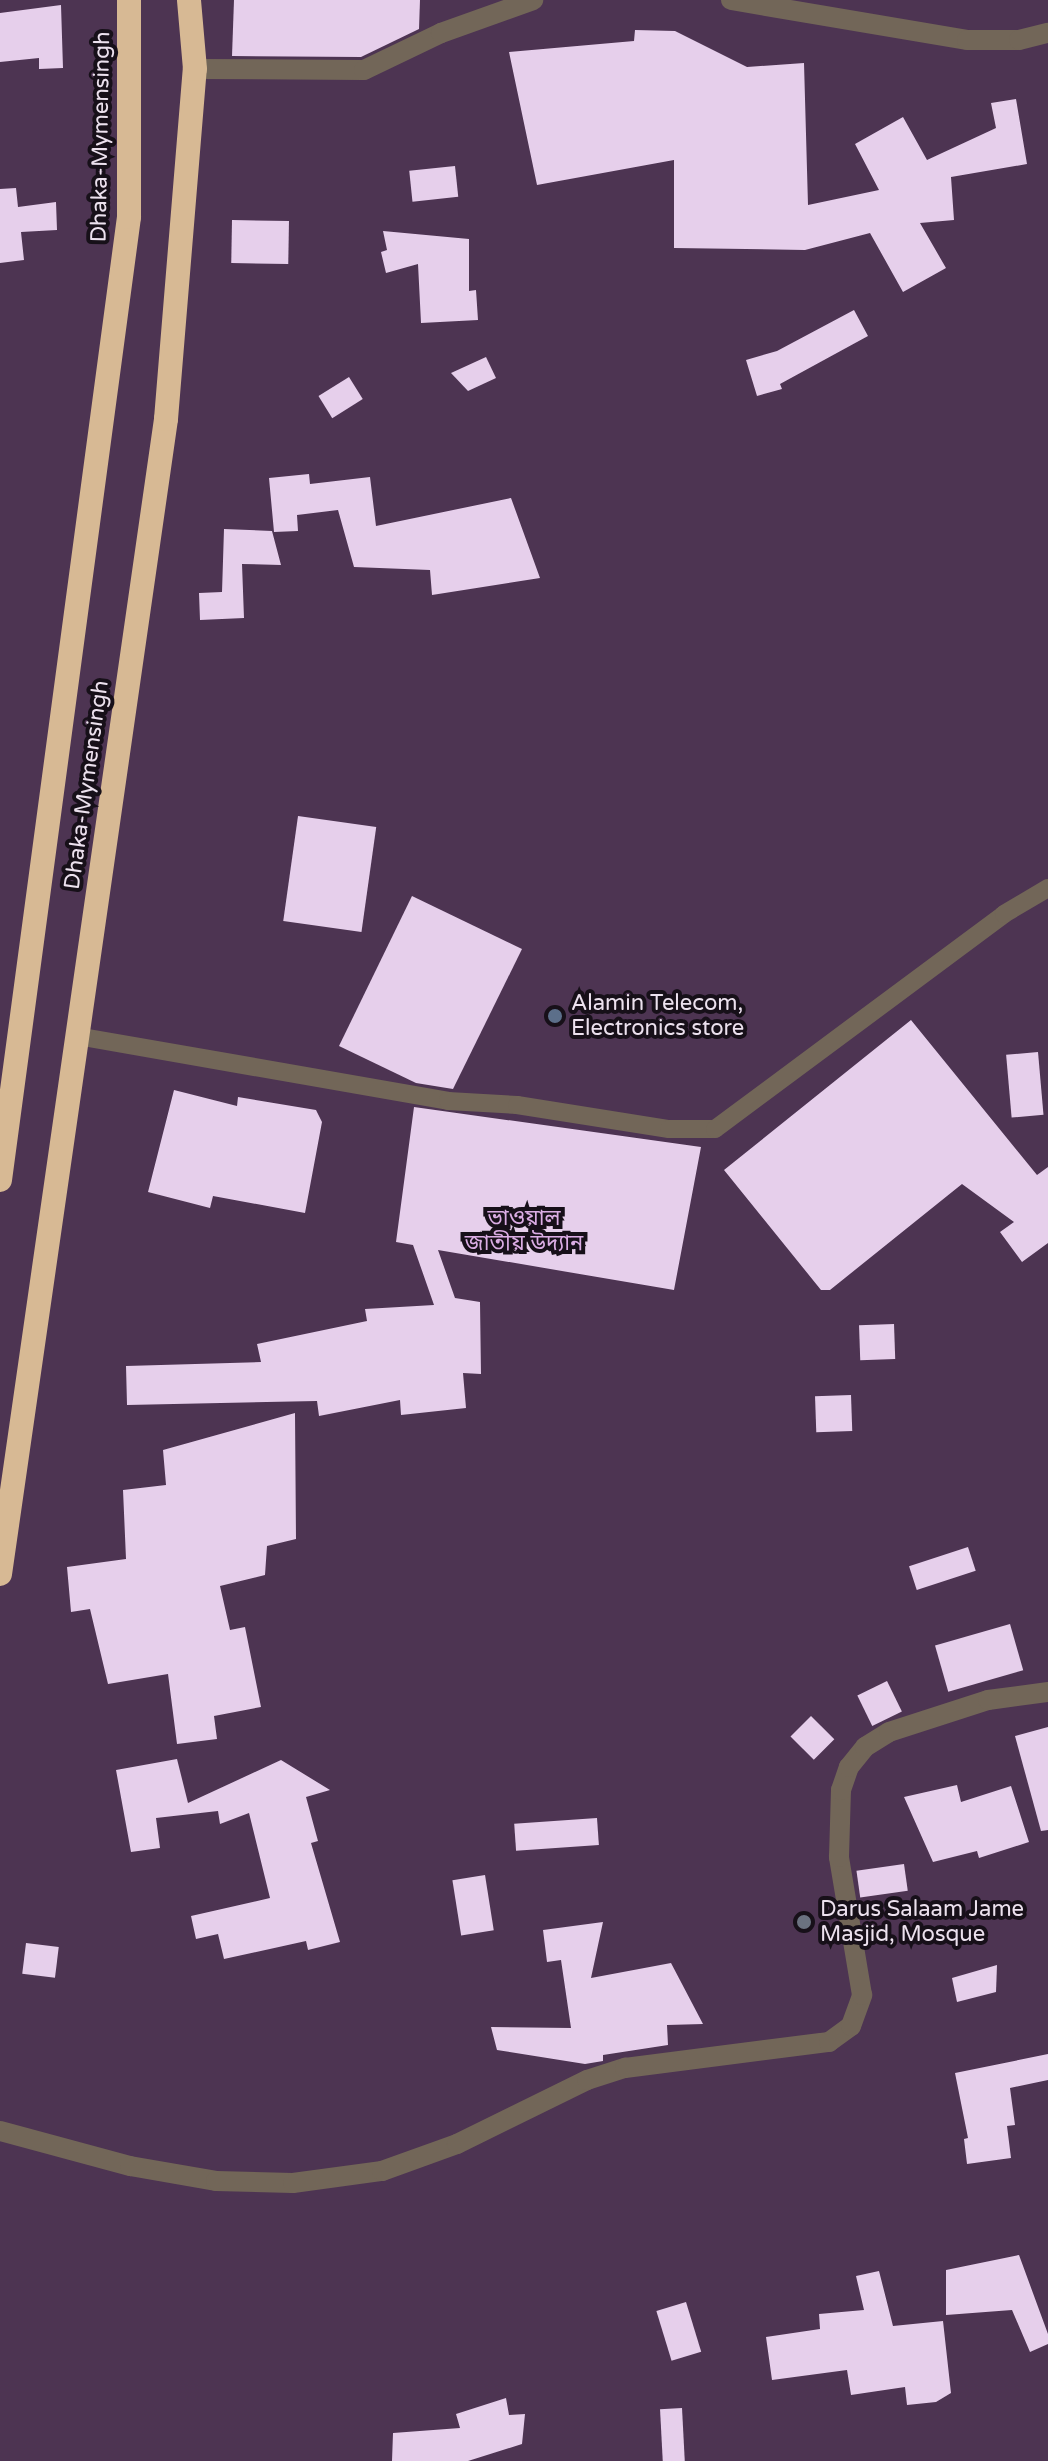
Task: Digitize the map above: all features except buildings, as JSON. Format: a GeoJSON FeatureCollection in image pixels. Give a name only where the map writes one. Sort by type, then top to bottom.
{"type":"FeatureCollection","features":[{"type":"Feature","properties":{"kind":"highway","name":"Dhaka-Mymensingh"},"geometry":{"type":"LineString","coordinates":[[0,1180],[129,217],[129,0]]}},
{"type":"Feature","properties":{"kind":"highway","name":"Dhaka-Mymensingh"},"geometry":{"type":"LineString","coordinates":[[0,1574],[166,419],[195,69],[189,0]]}},
{"type":"Feature","properties":{"kind":"street"},"geometry":{"type":"LineString","coordinates":[[195,69],[364,70],[441,33],[533,0]]}},
{"type":"Feature","properties":{"kind":"street"},"geometry":{"type":"LineString","coordinates":[[731,0],[967,40],[1019,40],[1048,33]]}},
{"type":"Feature","properties":{"kind":"street"},"geometry":{"type":"LineString","coordinates":[[0,2131],[130,2166],[216,2181],[293,2183],[382,2171],[457,2144],[587,2080],[625,2068],[829,2042],[851,2026],[862,1995],[839,1857],[841,1790],[849,1767],[865,1747],[889,1732],[988,1700],[1048,1692]]}},
{"type":"Feature","properties":{"kind":"lane"},"geometry":{"type":"LineString","coordinates":[[77,1036],[448,1101],[517,1105],[669,1129],[715,1129],[1004,914],[1048,888]]}},
{"type":"Feature","properties":{"kind":"green space","name":"ভাওয়াল জাতীয় উদ্যান"},"geometry":{"type":"Polygon","coordinates":[[[0,0],[1048,0],[1048,2461],[0,2461],[0,0]]]}},
{"type":"Feature","properties":{"kind":"place","name":"Alamin Telecom, Electronics store"},"geometry":{"type":"Point","coordinates":[555,1016]}},
{"type":"Feature","properties":{"kind":"place","name":"Darus Salaam Jame Masjid, Mosque"},"geometry":{"type":"Point","coordinates":[804,1922]}}]}
